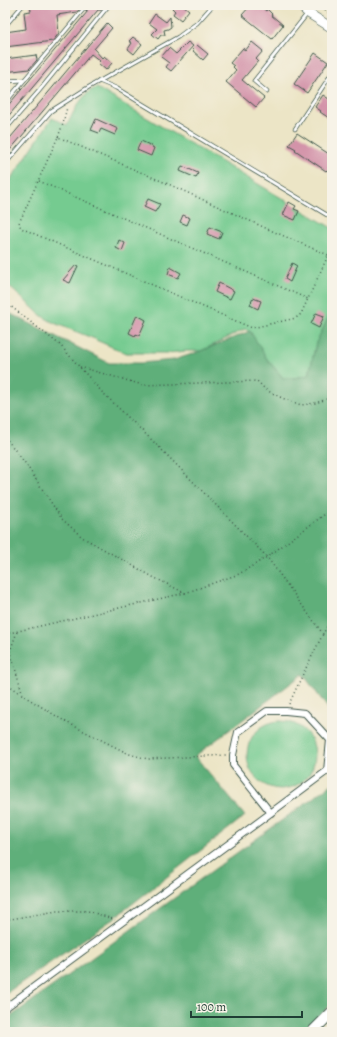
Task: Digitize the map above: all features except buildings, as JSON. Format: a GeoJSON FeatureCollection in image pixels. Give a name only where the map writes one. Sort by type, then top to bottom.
{"type":"FeatureCollection","features":[{"type":"Feature","properties":{"kind":"main road"},"geometry":{"type":"LineString","coordinates":[[312,1032],[332,1012]]}},
{"type":"Feature","properties":{"kind":"street"},"geometry":{"type":"LineString","coordinates":[[299,5],[308,13],[332,28]]}},
{"type":"Feature","properties":{"kind":"street"},"geometry":{"type":"LineString","coordinates":[[5,1008],[271,813],[327,771],[330,740],[305,712],[267,711],[238,732],[233,755],[233,765],[271,813]]}},
{"type":"Feature","properties":{"kind":"lane"},"geometry":{"type":"LineString","coordinates":[[5,26],[24,5]]}},
{"type":"Feature","properties":{"kind":"lane"},"geometry":{"type":"LineString","coordinates":[[5,103],[87,5]]}},
{"type":"Feature","properties":{"kind":"lane"},"geometry":{"type":"LineString","coordinates":[[5,130],[109,5]]}},
{"type":"Feature","properties":{"kind":"lane"},"geometry":{"type":"LineString","coordinates":[[5,164],[51,111],[69,99],[178,37],[197,23],[213,5]]}},
{"type":"Feature","properties":{"kind":"lane"},"geometry":{"type":"LineString","coordinates":[[267,92],[254,80],[308,13]]}},
{"type":"Feature","properties":{"kind":"lane"},"geometry":{"type":"LineString","coordinates":[[295,129],[332,73]]}},
{"type":"Feature","properties":{"kind":"lane"},"geometry":{"type":"LineString","coordinates":[[5,81],[24,80]]}},
{"type":"Feature","properties":{"kind":"lane"},"geometry":{"type":"LineString","coordinates":[[100,81],[116,88],[332,218]]}},
{"type":"Feature","properties":{"kind":"path"},"geometry":{"type":"LineString","coordinates":[[318,5],[332,15]]}},
{"type":"Feature","properties":{"kind":"path"},"geometry":{"type":"LineString","coordinates":[[325,10],[329,5]]}},
{"type":"Feature","properties":{"kind":"path"},"geometry":{"type":"LineString","coordinates":[[69,99],[58,137],[19,223],[21,228],[252,328],[296,318],[301,314],[332,247]]}},
{"type":"Feature","properties":{"kind":"path"},"geometry":{"type":"LineString","coordinates":[[58,137],[328,255]]}},
{"type":"Feature","properties":{"kind":"path"},"geometry":{"type":"LineString","coordinates":[[38,180],[308,299]]}},
{"type":"Feature","properties":{"kind":"path"},"geometry":{"type":"LineString","coordinates":[[5,303],[60,345],[102,392],[159,447],[267,557],[323,634]]}},
{"type":"Feature","properties":{"kind":"path"},"geometry":{"type":"LineString","coordinates":[[79,367],[143,385],[257,381],[266,390],[301,405],[316,403],[332,397]]}},
{"type":"Feature","properties":{"kind":"path"},"geometry":{"type":"LineString","coordinates":[[5,437],[25,463],[62,519],[82,537],[153,577],[185,593]]}},
{"type":"Feature","properties":{"kind":"path"},"geometry":{"type":"LineString","coordinates":[[5,634],[185,593],[238,574],[267,557],[332,509]]}},
{"type":"Feature","properties":{"kind":"path"},"geometry":{"type":"LineString","coordinates":[[286,711],[332,617]]}},
{"type":"Feature","properties":{"kind":"path"},"geometry":{"type":"LineString","coordinates":[[16,632],[10,651],[24,696]]}},
{"type":"Feature","properties":{"kind":"path"},"geometry":{"type":"LineString","coordinates":[[5,682],[24,696],[66,722],[135,756],[148,759],[233,755]]}},
{"type":"Feature","properties":{"kind":"path"},"geometry":{"type":"LineString","coordinates":[[5,920],[57,911],[88,911],[113,919],[119,924]]}},
{"type":"Feature","properties":{"kind":"green space"},"geometry":{"type":"Polygon","coordinates":[[[97,88],[332,228],[332,310],[316,343],[309,375],[294,378],[283,378],[267,359],[250,332],[245,329],[201,351],[126,353],[54,323],[42,316],[5,283],[5,188],[52,118],[67,125],[75,109],[87,93],[97,88]]]}},
{"type":"Feature","properties":{"kind":"green space"},"geometry":{"type":"Polygon","coordinates":[[[332,310],[332,714],[303,674],[195,756],[245,816],[113,919],[5,994],[5,311],[109,363],[140,363],[174,360],[201,351],[250,331],[267,359],[283,378],[294,378],[309,375],[316,343],[332,310]]]}},
{"type":"Feature","properties":{"kind":"green space"},"geometry":{"type":"Polygon","coordinates":[[[281,721],[294,724],[305,731],[312,742],[315,755],[312,768],[305,779],[294,786],[281,789],[268,786],[257,779],[250,768],[247,755],[250,742],[257,731],[268,724],[281,721]]]}},
{"type":"Feature","properties":{"kind":"green space"},"geometry":{"type":"Polygon","coordinates":[[[332,784],[332,1003],[305,1032],[5,1032],[5,1021],[10,1017],[332,784]]]}}]}
